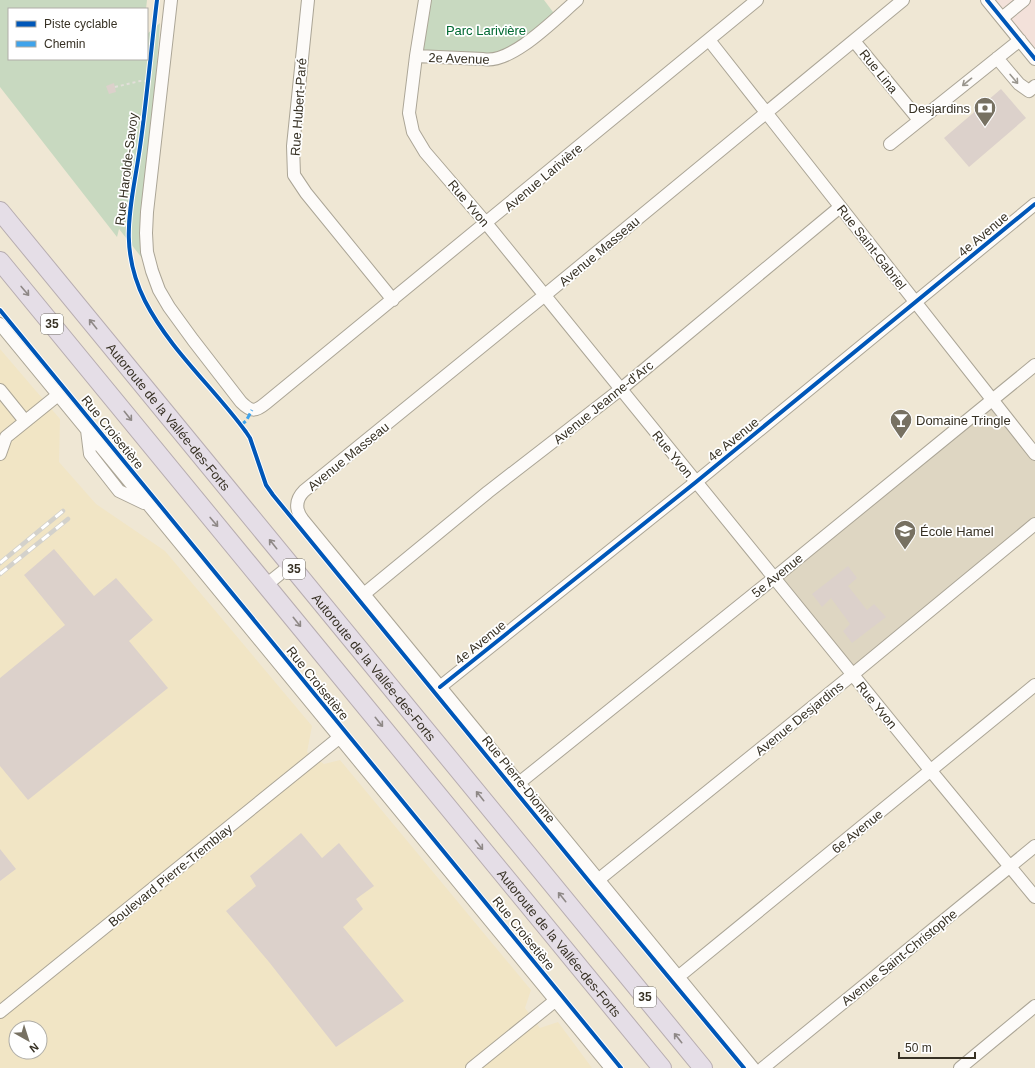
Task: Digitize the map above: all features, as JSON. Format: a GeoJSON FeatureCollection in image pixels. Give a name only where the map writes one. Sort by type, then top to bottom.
{"type":"FeatureCollection","features":[{"type":"Feature","properties":{"kind":"highway","name":"Autoroute de la Vallée-des-Forts"},"geometry":{"type":"LineString","coordinates":[[0,211],[703,1068]]}},
{"type":"Feature","properties":{"kind":"highway","name":"Autoroute de la Vallée-des-Forts"},"geometry":{"type":"LineString","coordinates":[[0,261],[662,1068]]}},
{"type":"Feature","properties":{"kind":"street","name":"Rue Harolde-Savoy"},"geometry":{"type":"LineString","coordinates":[[171,0],[147,212],[147,252],[155,280],[169,307],[241,402],[248,409],[252,410]]}},
{"type":"Feature","properties":{"kind":"street","name":"Rue Hubert-Paré"},"geometry":{"type":"LineString","coordinates":[[308,0],[293,146],[294,175],[306,193],[392,300]]}},
{"type":"Feature","properties":{"kind":"street","name":"Rue Yvon"},"geometry":{"type":"LineString","coordinates":[[425,0],[409,113],[413,132],[425,152],[486,223],[1035,897]]}},
{"type":"Feature","properties":{"kind":"street","name":"2e Avenue"},"geometry":{"type":"LineString","coordinates":[[416,56],[491,60],[504,57],[524,46],[577,0]]}},
{"type":"Feature","properties":{"kind":"street","name":"Avenue Larivière"},"geometry":{"type":"LineString","coordinates":[[252,410],[259,409],[757,0]]}},
{"type":"Feature","properties":{"kind":"street","name":"Avenue Masseau"},"geometry":{"type":"LineString","coordinates":[[297,503],[299,496],[304,491],[545,296],[903,0]]}},
{"type":"Feature","properties":{"kind":"street"},"geometry":{"type":"LineString","coordinates":[[987,0],[1035,59]]}},
{"type":"Feature","properties":{"kind":"street"},"geometry":{"type":"LineString","coordinates":[[1002,18],[1024,0]]}},
{"type":"Feature","properties":{"kind":"street","name":"Rue Saint-Gabriel"},"geometry":{"type":"LineString","coordinates":[[709,40],[1035,454]]}},
{"type":"Feature","properties":{"kind":"street"},"geometry":{"type":"LineString","coordinates":[[890,144],[1020,40]]}},
{"type":"Feature","properties":{"kind":"street","name":"Rue Lina"},"geometry":{"type":"LineString","coordinates":[[854,41],[919,120]]}},
{"type":"Feature","properties":{"kind":"street"},"geometry":{"type":"LineString","coordinates":[[997,58],[1019,84],[1029,91],[1035,86]]}},
{"type":"Feature","properties":{"kind":"street","name":"4e Avenue"},"geometry":{"type":"LineString","coordinates":[[440,687],[696,482],[1035,204]]}},
{"type":"Feature","properties":{"kind":"street","name":"Avenue Jeanne-d'Arc"},"geometry":{"type":"LineString","coordinates":[[364,594],[488,492],[621,389],[840,207]]}},
{"type":"Feature","properties":{"kind":"street","name":"Rue Croisetière"},"geometry":{"type":"LineString","coordinates":[[0,324],[611,1068]]}},
{"type":"Feature","properties":{"kind":"street","name":"5e Avenue"},"geometry":{"type":"LineString","coordinates":[[519,783],[774,578],[1035,365]]}},
{"type":"Feature","properties":{"kind":"street"},"geometry":{"type":"LineString","coordinates":[[0,390],[25,421]]}},
{"type":"Feature","properties":{"kind":"street"},"geometry":{"type":"LineString","coordinates":[[0,454],[6,438],[58,395]]}},
{"type":"Feature","properties":{"kind":"street","name":"Rue Pierre-Dionne"},"geometry":{"type":"LineString","coordinates":[[297,503],[299,516],[753,1068]]}},
{"type":"Feature","properties":{"kind":"street","name":"Avenue Desjardins"},"geometry":{"type":"LineString","coordinates":[[598,880],[1035,524]]}},
{"type":"Feature","properties":{"kind":"street"},"geometry":{"type":"LineString","coordinates":[[266,585],[291,565]]}},
{"type":"Feature","properties":{"kind":"street","name":"6e Avenue"},"geometry":{"type":"LineString","coordinates":[[678,977],[1035,685]]}},
{"type":"Feature","properties":{"kind":"street","name":"Boulevard Pierre-Tremblay"},"geometry":{"type":"LineString","coordinates":[[0,1012],[340,738]]}},
{"type":"Feature","properties":{"kind":"street","name":"Avenue Saint-Christophe"},"geometry":{"type":"LineString","coordinates":[[763,1068],[1035,846]]}},
{"type":"Feature","properties":{"kind":"street"},"geometry":{"type":"LineString","coordinates":[[472,1068],[556,1000]]}},
{"type":"Feature","properties":{"kind":"street"},"geometry":{"type":"LineString","coordinates":[[960,1068],[1035,1006]]}},
{"type":"Feature","properties":{"kind":"path"},"geometry":{"type":"LineString","coordinates":[[146,89],[148,73]]}},
{"type":"Feature","properties":{"kind":"path"},"geometry":{"type":"LineString","coordinates":[[115,87],[147,81]]}},
{"type":"Feature","properties":{"kind":"shaded area"},"geometry":{"type":"Polygon","coordinates":[[[994,0],[1035,0],[1035,48],[994,0]]]}},
{"type":"Feature","properties":{"kind":"shaded area"},"geometry":{"type":"Polygon","coordinates":[[[0,349],[60,419],[59,462],[96,504],[165,551],[312,726],[307,752],[324,764],[340,760],[531,990],[525,1008],[540,1028],[558,1022],[592,1068],[0,1068],[0,349]]]}},
{"type":"Feature","properties":{"kind":"shaded area","name":"École Hamel"},"geometry":{"type":"Polygon","coordinates":[[[992,400],[1035,454],[1035,524],[852,675],[774,578],[992,400]]]}},
{"type":"Feature","properties":{"kind":"green space"},"geometry":{"type":"Polygon","coordinates":[[[0,0],[147,0],[146,8],[8,8],[8,60],[148,60],[148,33],[160,23],[142,258],[119,229],[117,237],[0,87],[0,0]]]}},
{"type":"Feature","properties":{"kind":"green space","name":"Parc Larivière"},"geometry":{"type":"Polygon","coordinates":[[[423,0],[544,0],[556,16],[500,58],[416,56],[423,0]]]}},
{"type":"Feature","properties":{"kind":"building"},"geometry":{"type":"Polygon","coordinates":[[[114,83],[116,92],[109,94],[106,86],[114,83]]]}},
{"type":"Feature","properties":{"kind":"building","name":"Desjardins"},"geometry":{"type":"Polygon","coordinates":[[[1001,89],[1026,118],[969,167],[944,138],[1001,89]]]}},
{"type":"Feature","properties":{"kind":"building"},"geometry":{"type":"Polygon","coordinates":[[[54,549],[94,596],[116,578],[153,620],[129,641],[168,688],[28,800],[0,766],[0,678],[65,625],[24,575],[54,549]]]}},
{"type":"Feature","properties":{"kind":"building"},"geometry":{"type":"Polygon","coordinates":[[[848,566],[857,578],[848,586],[867,610],[874,604],[886,617],[852,643],[843,631],[850,624],[831,598],[822,607],[812,594],[848,566]]]}},
{"type":"Feature","properties":{"kind":"building"},"geometry":{"type":"Polygon","coordinates":[[[301,833],[322,858],[339,843],[374,886],[356,899],[363,909],[343,927],[404,1001],[336,1047],[269,962],[226,911],[256,886],[250,876],[301,833]]]}},
{"type":"Feature","properties":{"kind":"building"},"geometry":{"type":"Polygon","coordinates":[[[0,849],[16,869],[0,881],[0,849]]]}},
{"type":"Feature","properties":{"kind":"railway"},"geometry":{"type":"LineString","coordinates":[[0,563],[63,511]]}},
{"type":"Feature","properties":{"kind":"railway"},"geometry":{"type":"LineString","coordinates":[[0,574],[68,519]]}},
{"type":"Feature","properties":{"kind":"marked path"},"geometry":{"type":"LineString","coordinates":[[241,425],[246,421],[252,410]]}},
{"type":"Feature","properties":{"kind":"cycle path"},"geometry":{"type":"LineString","coordinates":[[157,0],[140,147],[129,224],[131,261],[136,281],[145,301],[167,336],[250,438],[266,485],[273,495],[592,885],[744,1068]]}},
{"type":"Feature","properties":{"kind":"cycle path"},"geometry":{"type":"LineString","coordinates":[[987,0],[1035,59]]}},
{"type":"Feature","properties":{"kind":"cycle path"},"geometry":{"type":"LineString","coordinates":[[440,687],[696,482],[1035,204]]}},
{"type":"Feature","properties":{"kind":"cycle path"},"geometry":{"type":"LineString","coordinates":[[0,310],[621,1068]]}},
{"type":"Feature","properties":{"kind":"place","name":"Desjardins"},"geometry":{"type":"Point","coordinates":[985,128]}},
{"type":"Feature","properties":{"kind":"place","name":"Domaine Tringle"},"geometry":{"type":"Point","coordinates":[901,440]}},
{"type":"Feature","properties":{"kind":"place","name":"École Hamel"},"geometry":{"type":"Point","coordinates":[905,550]}}]}
